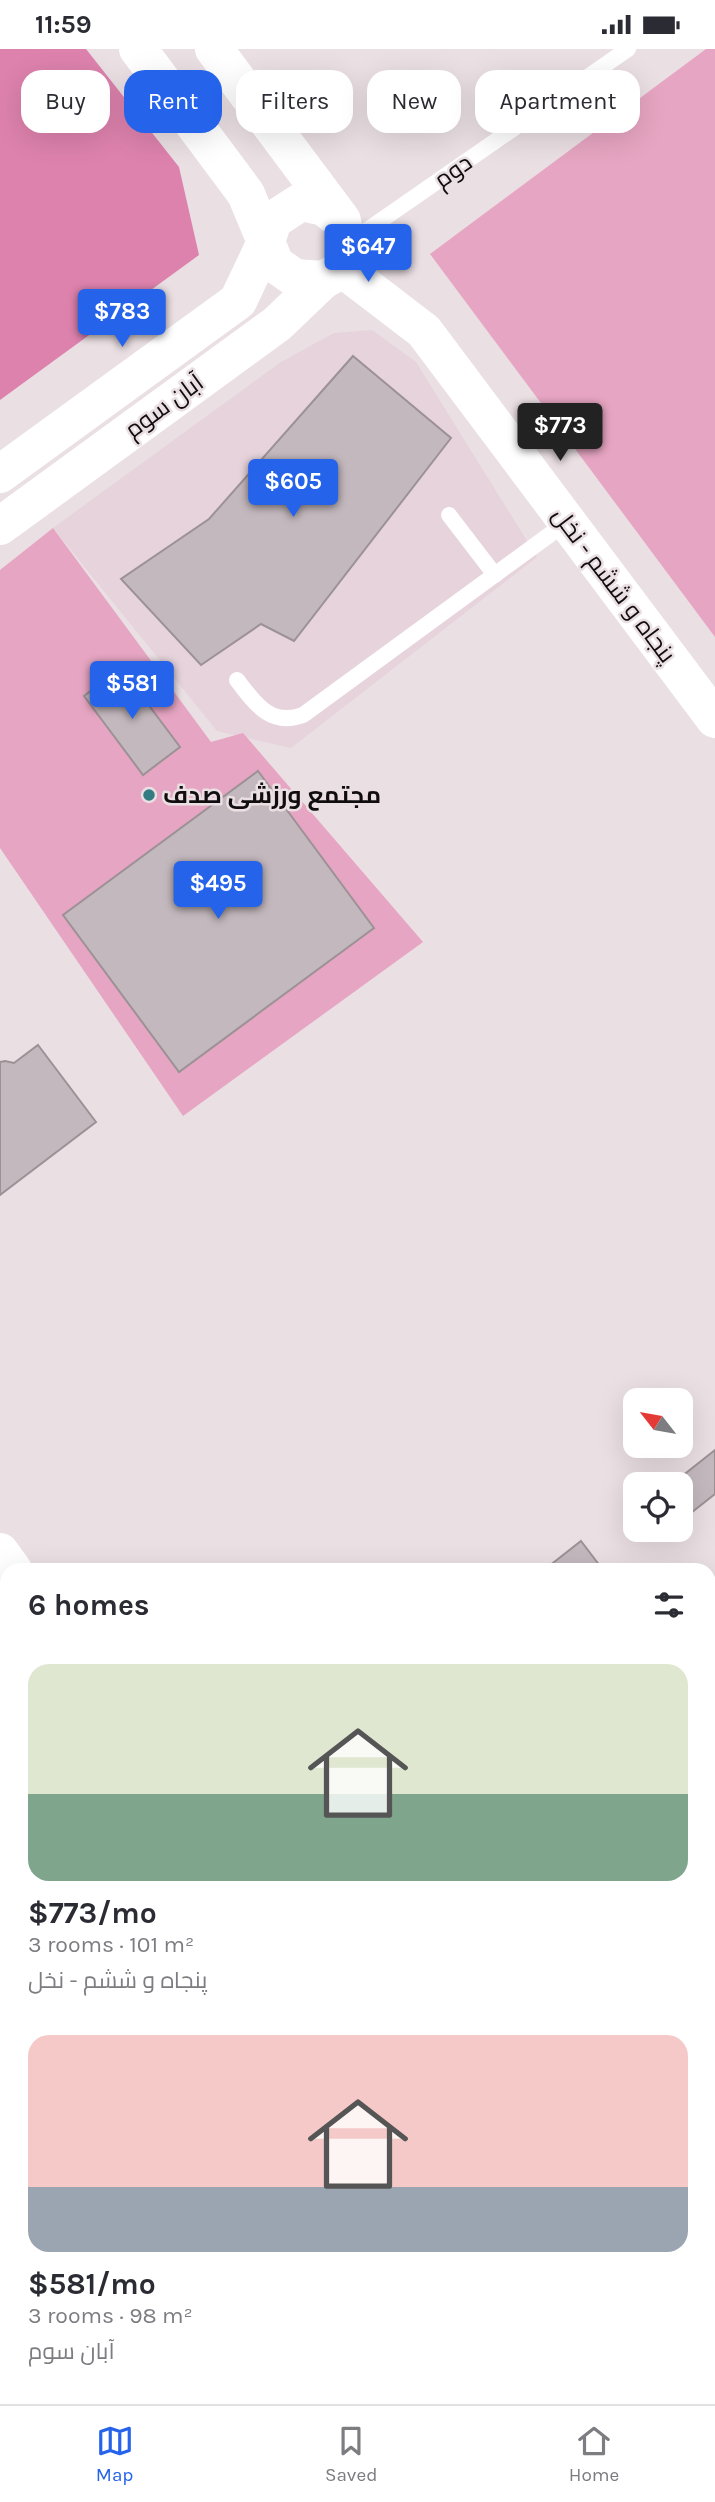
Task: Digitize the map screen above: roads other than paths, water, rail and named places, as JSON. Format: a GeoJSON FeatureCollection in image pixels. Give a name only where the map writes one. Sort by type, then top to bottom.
{"type":"FeatureCollection","features":[{"type":"Feature","properties":{"kind":"street"},"geometry":{"type":"LineString","coordinates":[[138,49],[246,194],[275,264],[295,278],[339,254],[324,207],[301,202],[273,220],[266,242]]}},
{"type":"Feature","properties":{"kind":"street","name":"پنجاه و ششم - نخل"},"geometry":{"type":"LineString","coordinates":[[214,49],[339,254],[424,331],[715,719]]}},
{"type":"Feature","properties":{"kind":"street","name":"آبان سوم"},"geometry":{"type":"LineString","coordinates":[[0,474],[238,301],[266,242]]}},
{"type":"Feature","properties":{"kind":"street","name":"آبان سوم"},"geometry":{"type":"LineString","coordinates":[[0,526],[277,324],[339,254]]}},
{"type":"Feature","properties":{"kind":"lane","name":"دوم"},"geometry":{"type":"LineString","coordinates":[[339,254],[628,49]]}},
{"type":"Feature","properties":{"kind":"lane"},"geometry":{"type":"LineString","coordinates":[[450,515],[495,576]]}},
{"type":"Feature","properties":{"kind":"lane"},"geometry":{"type":"LineString","coordinates":[[237,680],[252,699],[270,715],[292,719],[303,715],[567,522]]}},
{"type":"Feature","properties":{"kind":"place","name":"مجتمع ورزشی صدف"},"geometry":{"type":"Point","coordinates":[149,795]}}]}
